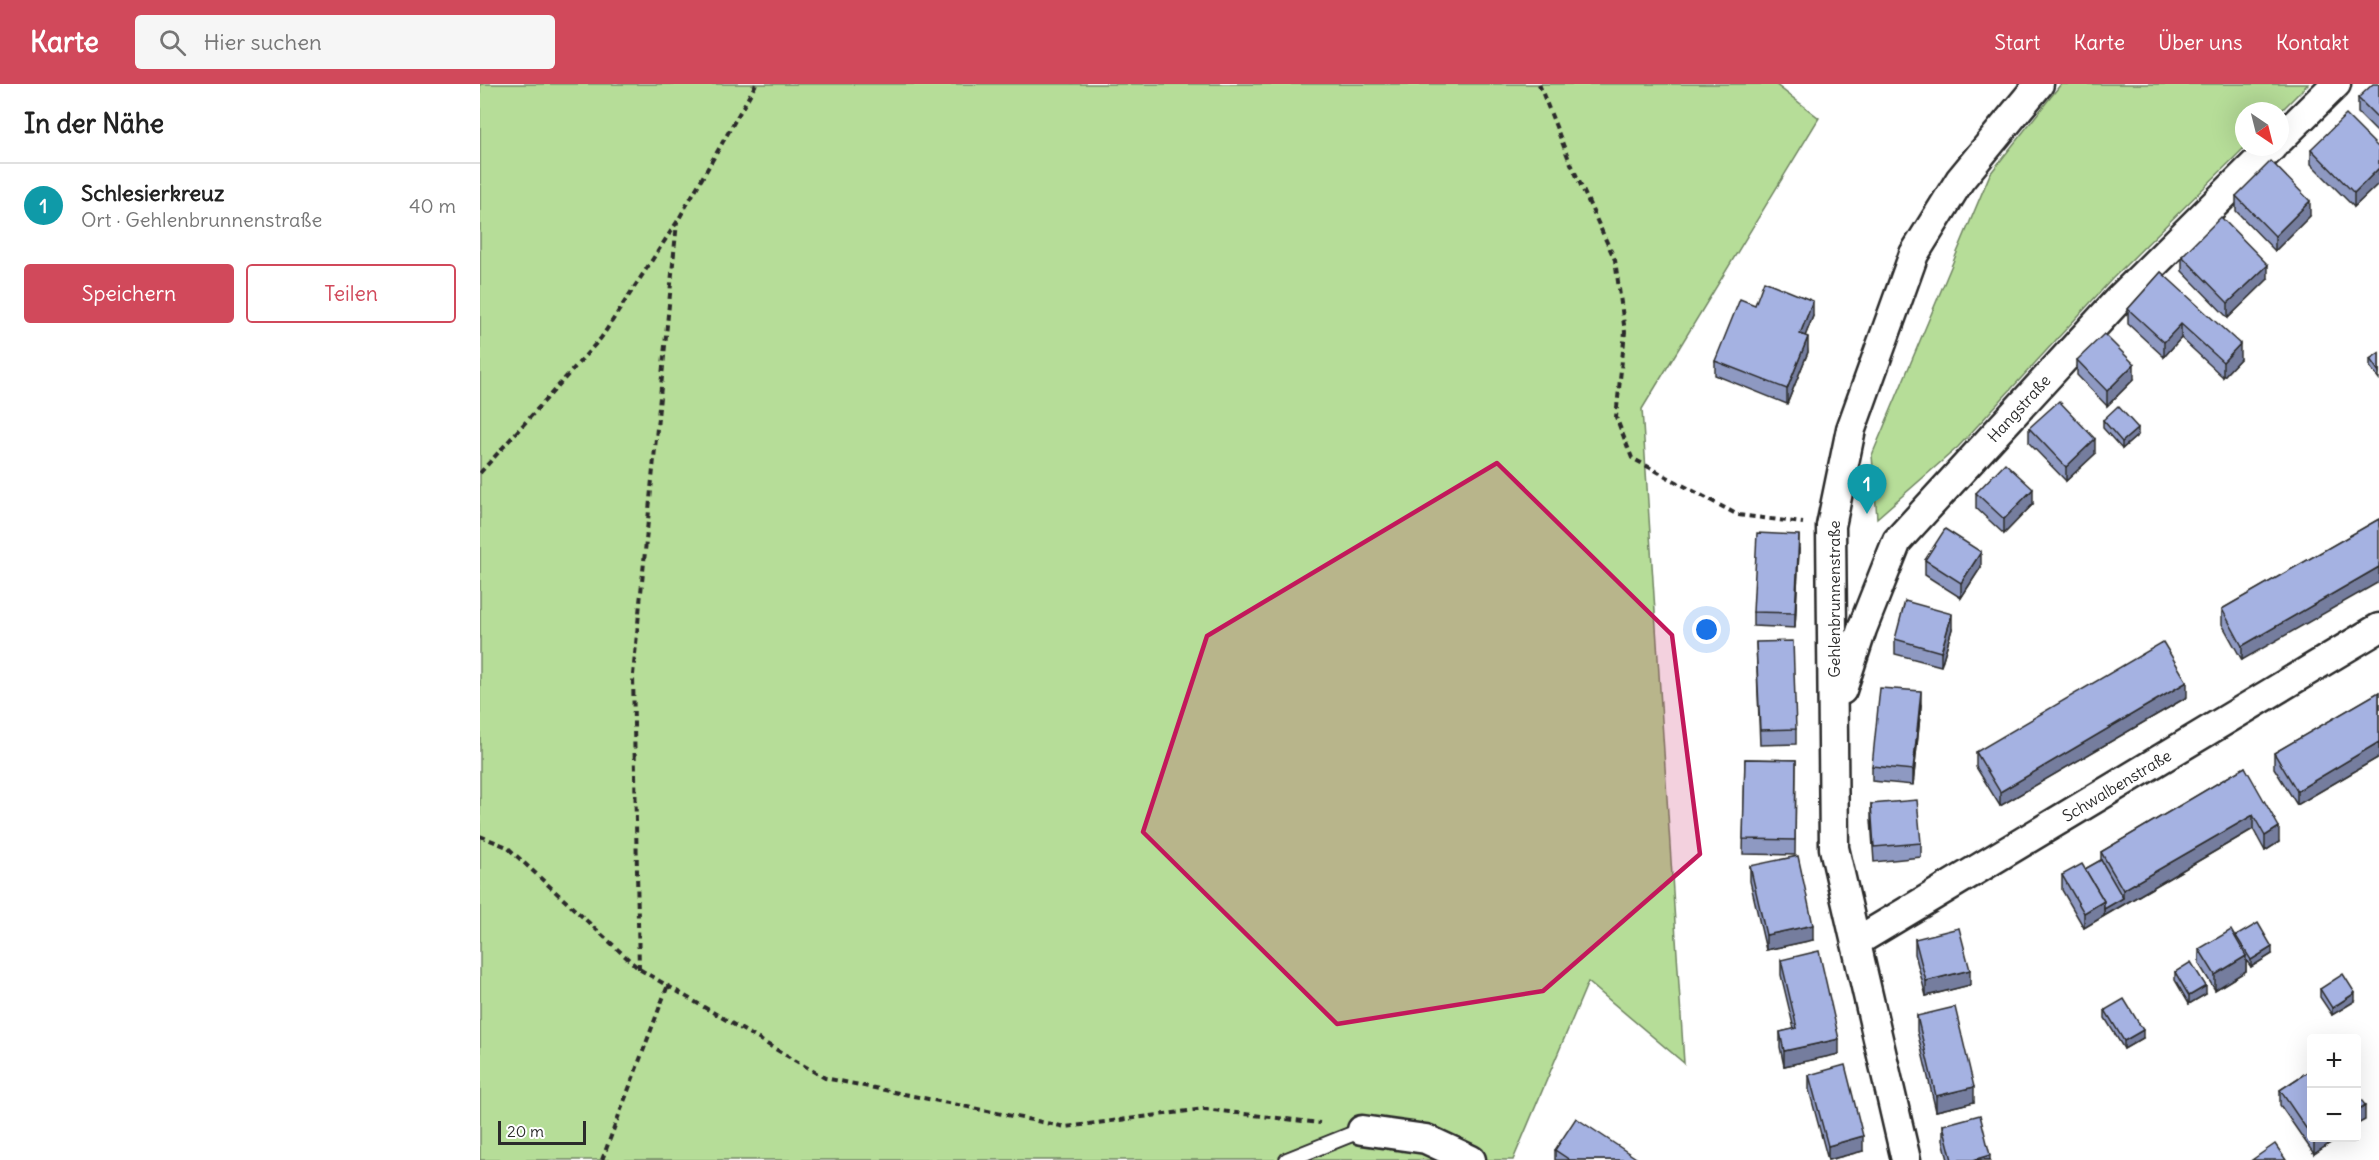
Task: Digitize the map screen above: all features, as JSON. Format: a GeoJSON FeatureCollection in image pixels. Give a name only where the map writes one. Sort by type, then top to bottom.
{"type":"FeatureCollection","features":[{"type":"Feature","properties":{"kind":"street","name":"Gehlenbrunnenstraße"},"geometry":{"type":"LineString","coordinates":[[1906,1160],[1834,848],[1831,526],[1851,429],[1914,254],[1960,180],[2039,84]]}},
{"type":"Feature","properties":{"kind":"street"},"geometry":{"type":"LineString","coordinates":[[2289,131],[2336,84]]}},
{"type":"Feature","properties":{"kind":"street","name":"Hangstraße"},"geometry":{"type":"LineString","coordinates":[[1834,714],[1862,629],[1897,542],[2118,300],[2263,156]]}},
{"type":"Feature","properties":{"kind":"street","name":"Schwalbenstraße"},"geometry":{"type":"LineString","coordinates":[[1856,942],[2379,628]]}},
{"type":"Feature","properties":{"kind":"street"},"geometry":{"type":"LineString","coordinates":[[1362,1130],[1426,1139],[1471,1160]]}},
{"type":"Feature","properties":{"kind":"lane"},"geometry":{"type":"LineString","coordinates":[[1287,1160],[1362,1130]]}},
{"type":"Feature","properties":{"kind":"path"},"geometry":{"type":"LineString","coordinates":[[480,473],[601,338],[677,222],[756,84]]}},
{"type":"Feature","properties":{"kind":"path"},"geometry":{"type":"LineString","coordinates":[[1539,84],[1568,157],[1616,260],[1625,332],[1616,417],[1632,458],[1738,515],[1831,526]]}},
{"type":"Feature","properties":{"kind":"path"},"geometry":{"type":"LineString","coordinates":[[639,969],[633,675],[677,222]]}},
{"type":"Feature","properties":{"kind":"path"},"geometry":{"type":"LineString","coordinates":[[480,836],[507,847],[639,969],[825,1078],[1066,1127],[1204,1109],[1362,1130]]}},
{"type":"Feature","properties":{"kind":"path"},"geometry":{"type":"LineString","coordinates":[[602,1160],[668,985]]}},
{"type":"Feature","properties":{"kind":"highlighted area"},"geometry":{"type":"Polygon","coordinates":[[[1497,463],[1672,635],[1700,854],[1543,991],[1337,1024],[1143,832],[1207,636],[1497,463]]]}},
{"type":"Feature","properties":{"kind":"green space"},"geometry":{"type":"Polygon","coordinates":[[[480,84],[1775,84],[1819,118],[1642,409],[1684,1063],[1588,982],[1513,1160],[480,1160],[480,84]]]}},
{"type":"Feature","properties":{"kind":"green space"},"geometry":{"type":"Polygon","coordinates":[[[2061,84],[2308,84],[2289,103],[2235,102],[2236,156],[2112,279],[1958,447],[1877,518],[1872,455],[1990,174],[2061,84]]]}},
{"type":"Feature","properties":{"kind":"building"},"geometry":{"type":"Polygon","coordinates":[[[2373,84],[2379,84],[2379,119],[2358,98],[2373,84]]]}},
{"type":"Feature","properties":{"kind":"building"},"geometry":{"type":"Polygon","coordinates":[[[2346,115],[2379,148],[2379,168],[2354,193],[2311,149],[2346,115]]]}},
{"type":"Feature","properties":{"kind":"building"},"geometry":{"type":"Polygon","coordinates":[[[2271,161],[2310,201],[2275,236],[2236,196],[2271,161]]]}},
{"type":"Feature","properties":{"kind":"building"},"geometry":{"type":"Polygon","coordinates":[[[2221,217],[2268,265],[2228,303],[2182,256],[2221,217]]]}},
{"type":"Feature","properties":{"kind":"building"},"geometry":{"type":"Polygon","coordinates":[[[2161,272],[2240,344],[2223,362],[2181,324],[2164,342],[2128,309],[2161,272]]]}},
{"type":"Feature","properties":{"kind":"building"},"geometry":{"type":"Polygon","coordinates":[[[1764,281],[1813,301],[1800,334],[1808,337],[1787,389],[1715,361],[1740,299],[1755,305],[1764,281]]]}},
{"type":"Feature","properties":{"kind":"building"},"geometry":{"type":"Polygon","coordinates":[[[2104,334],[2134,364],[2107,391],[2077,360],[2104,334]]]}},
{"type":"Feature","properties":{"kind":"building"},"geometry":{"type":"Polygon","coordinates":[[[2379,353],[2379,372],[2370,359],[2379,353]]]}},
{"type":"Feature","properties":{"kind":"building"},"geometry":{"type":"Polygon","coordinates":[[[2059,401],[2095,439],[2066,467],[2029,428],[2059,401]]]}},
{"type":"Feature","properties":{"kind":"building"},"geometry":{"type":"Polygon","coordinates":[[[2118,406],[2138,428],[2122,442],[2103,420],[2118,406]]]}},
{"type":"Feature","properties":{"kind":"building"},"geometry":{"type":"Polygon","coordinates":[[[2005,463],[2033,489],[2004,519],[1976,493],[2005,463]]]}},
{"type":"Feature","properties":{"kind":"building"},"geometry":{"type":"Polygon","coordinates":[[[2379,519],[2379,567],[2242,646],[2222,609],[2379,519]]]}},
{"type":"Feature","properties":{"kind":"building"},"geometry":{"type":"Polygon","coordinates":[[[1945,529],[1981,552],[1961,583],[1925,560],[1945,529]]]}},
{"type":"Feature","properties":{"kind":"building"},"geometry":{"type":"Polygon","coordinates":[[[1757,533],[1799,535],[1795,613],[1753,612],[1757,533]]]}},
{"type":"Feature","properties":{"kind":"building"},"geometry":{"type":"Polygon","coordinates":[[[1905,601],[1952,614],[1941,652],[1895,639],[1905,601]]]}},
{"type":"Feature","properties":{"kind":"building"},"geometry":{"type":"Polygon","coordinates":[[[1793,641],[1796,729],[1760,730],[1756,642],[1793,641]]]}},
{"type":"Feature","properties":{"kind":"building"},"geometry":{"type":"Polygon","coordinates":[[[2163,642],[2187,682],[2000,792],[1976,752],[2163,642]]]}},
{"type":"Feature","properties":{"kind":"building"},"geometry":{"type":"Polygon","coordinates":[[[1880,688],[1921,691],[1913,770],[1872,766],[1880,688]]]}},
{"type":"Feature","properties":{"kind":"building"},"geometry":{"type":"Polygon","coordinates":[[[2379,692],[2379,742],[2297,791],[2274,753],[2379,692]]]}},
{"type":"Feature","properties":{"kind":"building"},"geometry":{"type":"Polygon","coordinates":[[[1745,759],[1796,760],[1795,840],[1743,839],[1745,759]]]}},
{"type":"Feature","properties":{"kind":"building"},"geometry":{"type":"Polygon","coordinates":[[[2245,767],[2279,827],[2265,836],[2253,815],[2123,890],[2101,852],[2245,767]]]}},
{"type":"Feature","properties":{"kind":"building"},"geometry":{"type":"Polygon","coordinates":[[[1917,800],[1921,843],[1874,847],[1871,804],[1917,800]]]}},
{"type":"Feature","properties":{"kind":"building"},"geometry":{"type":"Polygon","coordinates":[[[1798,856],[1813,925],[1766,935],[1750,866],[1798,856]]]}},
{"type":"Feature","properties":{"kind":"building"},"geometry":{"type":"Polygon","coordinates":[[[2101,860],[2123,898],[2104,909],[2104,901],[2085,869],[2101,860]]]}},
{"type":"Feature","properties":{"kind":"building"},"geometry":{"type":"Polygon","coordinates":[[[2082,864],[2104,901],[2084,913],[2062,875],[2082,864]]]}},
{"type":"Feature","properties":{"kind":"building"},"geometry":{"type":"Polygon","coordinates":[[[2258,923],[2272,947],[2251,960],[2236,936],[2258,923]]]}},
{"type":"Feature","properties":{"kind":"building"},"geometry":{"type":"Polygon","coordinates":[[[1959,928],[1970,970],[1926,981],[1915,939],[1959,928]]]}},
{"type":"Feature","properties":{"kind":"building"},"geometry":{"type":"Polygon","coordinates":[[[2231,930],[2246,956],[2215,975],[2199,949],[2231,930]]]}},
{"type":"Feature","properties":{"kind":"building"},"geometry":{"type":"Polygon","coordinates":[[[1819,951],[1839,1039],[1784,1051],[1780,1032],[1797,1028],[1781,960],[1819,951]]]}},
{"type":"Feature","properties":{"kind":"building"},"geometry":{"type":"Polygon","coordinates":[[[2191,962],[2206,986],[2189,996],[2175,972],[2191,962]]]}},
{"type":"Feature","properties":{"kind":"building"},"geometry":{"type":"Polygon","coordinates":[[[2343,974],[2355,993],[2332,1008],[2320,989],[2343,974]]]}},
{"type":"Feature","properties":{"kind":"building"},"geometry":{"type":"Polygon","coordinates":[[[2124,999],[2143,1030],[2124,1041],[2105,1010],[2124,999]]]}},
{"type":"Feature","properties":{"kind":"building"},"geometry":{"type":"Polygon","coordinates":[[[1955,1007],[1974,1087],[1936,1096],[1917,1016],[1955,1007]]]}},
{"type":"Feature","properties":{"kind":"building"},"geometry":{"type":"Polygon","coordinates":[[[1845,1065],[1863,1136],[1828,1146],[1809,1075],[1845,1065]]]}},
{"type":"Feature","properties":{"kind":"building"},"geometry":{"type":"Polygon","coordinates":[[[2307,1072],[2307,1130],[2280,1090],[2307,1072]]]}},
{"type":"Feature","properties":{"kind":"building"},"geometry":{"type":"Polygon","coordinates":[[[1980,1115],[1990,1155],[1973,1160],[1952,1160],[1943,1125],[1980,1115]]]}},
{"type":"Feature","properties":{"kind":"building"},"geometry":{"type":"Polygon","coordinates":[[[1576,1118],[1639,1160],[1570,1160],[1555,1150],[1576,1118]]]}},
{"type":"Feature","properties":{"kind":"building"},"geometry":{"type":"Polygon","coordinates":[[[2275,1144],[2286,1160],[2252,1160],[2275,1144]]]}},
{"type":"Feature","properties":{"kind":"place","name":"Schlesierkreuz"},"geometry":{"type":"Point","coordinates":[1867,514]}}]}
